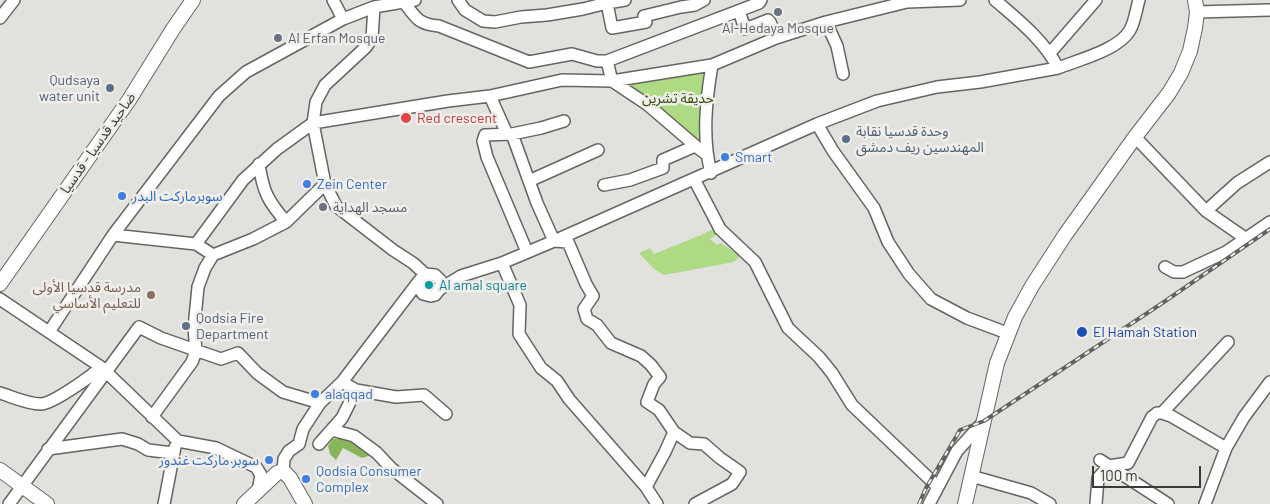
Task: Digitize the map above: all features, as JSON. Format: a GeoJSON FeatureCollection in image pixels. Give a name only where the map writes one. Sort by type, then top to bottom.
{"type":"FeatureCollection","features":[{"type":"Feature","properties":{"kind":"main road","name":"ضاحيد قدسيا - قدسيا"},"geometry":{"type":"LineString","coordinates":[[0,284],[129,100],[193,0]]}},
{"type":"Feature","properties":{"kind":"main road"},"geometry":{"type":"LineString","coordinates":[[965,504],[997,363],[1008,333],[1023,301],[1065,236],[1169,93],[1181,73],[1190,51],[1196,6]]}},
{"type":"Feature","properties":{"kind":"main road"},"geometry":{"type":"LineString","coordinates":[[0,470],[22,486],[35,500],[47,504]]}},
{"type":"Feature","properties":{"kind":"main road"},"geometry":{"type":"LineString","coordinates":[[253,499],[276,473],[283,471],[290,478],[306,504]]}},
{"type":"Feature","properties":{"kind":"street"},"geometry":{"type":"LineString","coordinates":[[0,18],[14,0]]}},
{"type":"Feature","properties":{"kind":"street"},"geometry":{"type":"LineString","coordinates":[[333,0],[343,19]]}},
{"type":"Feature","properties":{"kind":"street"},"geometry":{"type":"LineString","coordinates":[[458,0],[465,10],[483,21],[495,22],[584,9],[607,2],[625,0]]}},
{"type":"Feature","properties":{"kind":"street"},"geometry":{"type":"LineString","coordinates":[[607,2],[612,28],[646,22],[644,16],[695,5],[704,0]]}},
{"type":"Feature","properties":{"kind":"street"},"geometry":{"type":"LineString","coordinates":[[49,332],[113,236],[219,96],[246,72],[343,19],[374,7],[409,1],[418,21],[426,25],[439,26],[529,62],[572,54],[597,61],[606,61],[710,20],[739,11],[759,3],[761,0]]}},
{"type":"Feature","properties":{"kind":"street"},"geometry":{"type":"LineString","coordinates":[[196,244],[243,180],[277,149],[313,123],[448,100],[490,96],[562,80],[612,81],[712,65],[776,38],[826,22],[907,2],[960,0]]}},
{"type":"Feature","properties":{"kind":"street"},"geometry":{"type":"LineString","coordinates":[[995,0],[1019,20],[1050,53],[1058,68]]}},
{"type":"Feature","properties":{"kind":"street"},"geometry":{"type":"LineString","coordinates":[[1050,53],[1096,0]]}},
{"type":"Feature","properties":{"kind":"street"},"geometry":{"type":"LineString","coordinates":[[1130,0],[1135,14]]}},
{"type":"Feature","properties":{"kind":"street"},"geometry":{"type":"LineString","coordinates":[[283,471],[284,459],[289,451],[298,444],[303,429],[320,403],[342,382],[403,303],[426,277],[460,276],[502,263],[711,173],[817,124],[878,100],[937,87],[980,82],[1058,68],[1117,43],[1129,32],[1140,0]]}},
{"type":"Feature","properties":{"kind":"street"},"geometry":{"type":"LineString","coordinates":[[1196,6],[1270,10]]}},
{"type":"Feature","properties":{"kind":"street"},"geometry":{"type":"LineString","coordinates":[[374,7],[372,38],[366,47],[325,85],[316,102],[313,123],[325,184],[336,206],[413,263],[426,277],[441,281],[440,289]]}},
{"type":"Feature","properties":{"kind":"street"},"geometry":{"type":"LineString","coordinates":[[739,11],[745,29],[768,20],[776,38]]}},
{"type":"Feature","properties":{"kind":"street"},"geometry":{"type":"LineString","coordinates":[[826,22],[837,46],[843,74]]}},
{"type":"Feature","properties":{"kind":"street"},"geometry":{"type":"LineString","coordinates":[[606,61],[612,81],[648,105],[706,154]]}},
{"type":"Feature","properties":{"kind":"street"},"geometry":{"type":"LineString","coordinates":[[711,173],[706,154],[708,89],[712,65]]}},
{"type":"Feature","properties":{"kind":"street"},"geometry":{"type":"LineString","coordinates":[[490,96],[509,134],[554,241]]}},
{"type":"Feature","properties":{"kind":"street"},"geometry":{"type":"LineString","coordinates":[[527,252],[482,141],[485,135],[509,134],[541,128],[564,121]]}},
{"type":"Feature","properties":{"kind":"street"},"geometry":{"type":"LineString","coordinates":[[817,124],[833,151],[874,208],[888,242],[909,274],[931,299],[967,318],[1008,333]]}},
{"type":"Feature","properties":{"kind":"street"},"geometry":{"type":"LineString","coordinates":[[1135,138],[1206,210],[1245,238]]}},
{"type":"Feature","properties":{"kind":"street"},"geometry":{"type":"LineString","coordinates":[[604,184],[630,180],[663,168],[663,160],[695,146]]}},
{"type":"Feature","properties":{"kind":"street"},"geometry":{"type":"LineString","coordinates":[[529,181],[598,150]]}},
{"type":"Feature","properties":{"kind":"street"},"geometry":{"type":"LineString","coordinates":[[1206,210],[1237,183],[1270,162]]}},
{"type":"Feature","properties":{"kind":"street"},"geometry":{"type":"LineString","coordinates":[[259,164],[262,184],[271,205],[286,222]]}},
{"type":"Feature","properties":{"kind":"street"},"geometry":{"type":"LineString","coordinates":[[694,179],[720,229],[755,262],[788,328],[819,357],[832,373],[852,405],[938,487]]}},
{"type":"Feature","properties":{"kind":"street"},"geometry":{"type":"LineString","coordinates":[[152,417],[192,362],[196,351],[194,328],[198,287],[205,268],[213,255],[253,239],[286,222],[325,184]]}},
{"type":"Feature","properties":{"kind":"street"},"geometry":{"type":"LineString","coordinates":[[1165,266],[1174,272],[1183,272],[1226,252],[1270,222]]}},
{"type":"Feature","properties":{"kind":"street"},"geometry":{"type":"LineString","coordinates":[[113,236],[196,244],[213,255]]}},
{"type":"Feature","properties":{"kind":"street"},"geometry":{"type":"LineString","coordinates":[[554,241],[568,242],[593,296],[584,309],[587,318],[597,325],[611,343],[641,356],[651,364],[660,377],[654,384],[648,402],[659,410],[674,432],[690,443],[704,444],[740,472],[732,484],[695,504]]}},
{"type":"Feature","properties":{"kind":"street"},"geometry":{"type":"LineString","coordinates":[[502,263],[520,305],[519,334],[541,368],[557,381],[569,399],[646,487],[658,504]]}},
{"type":"Feature","properties":{"kind":"street"},"geometry":{"type":"LineString","coordinates":[[403,303],[435,295],[440,289],[460,276]]}},
{"type":"Feature","properties":{"kind":"street"},"geometry":{"type":"LineString","coordinates":[[426,277],[420,292],[426,296]]}},
{"type":"Feature","properties":{"kind":"street"},"geometry":{"type":"LineString","coordinates":[[0,299],[104,370],[178,441],[216,448],[256,467],[260,475],[253,499]]}},
{"type":"Feature","properties":{"kind":"street"},"geometry":{"type":"LineString","coordinates":[[9,504],[104,370],[139,326],[161,338],[221,359],[238,353],[257,373],[283,392],[320,403]]}},
{"type":"Feature","properties":{"kind":"street"},"geometry":{"type":"LineString","coordinates":[[1162,413],[1228,342]]}},
{"type":"Feature","properties":{"kind":"street"},"geometry":{"type":"LineString","coordinates":[[0,393],[31,403],[44,404],[104,370]]}},
{"type":"Feature","properties":{"kind":"street"},"geometry":{"type":"LineString","coordinates":[[342,382],[356,390],[396,397],[424,395],[446,414]]}},
{"type":"Feature","properties":{"kind":"street"},"geometry":{"type":"LineString","coordinates":[[1205,504],[1226,448],[1244,417],[1270,382]]}},
{"type":"Feature","properties":{"kind":"street"},"geometry":{"type":"LineString","coordinates":[[319,444],[342,418],[356,390]]}},
{"type":"Feature","properties":{"kind":"street"},"geometry":{"type":"LineString","coordinates":[[1104,463],[1128,463],[1152,417],[1157,413],[1171,416],[1226,448]]}},
{"type":"Feature","properties":{"kind":"street"},"geometry":{"type":"LineString","coordinates":[[929,504],[957,451],[984,421]]}},
{"type":"Feature","properties":{"kind":"street"},"geometry":{"type":"LineString","coordinates":[[332,430],[354,436],[437,504]]}},
{"type":"Feature","properties":{"kind":"street"},"geometry":{"type":"LineString","coordinates":[[646,487],[674,432]]}},
{"type":"Feature","properties":{"kind":"street"},"geometry":{"type":"LineString","coordinates":[[48,450],[122,439],[138,444],[148,450],[173,453]]}},
{"type":"Feature","properties":{"kind":"street"},"geometry":{"type":"LineString","coordinates":[[164,504],[173,453],[178,441]]}},
{"type":"Feature","properties":{"kind":"street"},"geometry":{"type":"LineString","coordinates":[[1096,504],[1098,478],[1104,463]]}},
{"type":"Feature","properties":{"kind":"street"},"geometry":{"type":"LineString","coordinates":[[1104,463],[1168,504]]}},
{"type":"Feature","properties":{"kind":"street"},"geometry":{"type":"LineString","coordinates":[[971,476],[1031,493],[1050,504]]}},
{"type":"Feature","properties":{"kind":"green space","name":"حديقة تشرين"},"geometry":{"type":"Polygon","coordinates":[[[703,70],[702,111],[698,144],[626,86],[703,70]]]}},
{"type":"Feature","properties":{"kind":"green space"},"geometry":{"type":"Polygon","coordinates":[[[716,228],[719,233],[710,239],[717,245],[721,243],[740,256],[734,262],[664,275],[654,269],[639,253],[650,248],[654,254],[716,228]]]}},
{"type":"Feature","properties":{"kind":"green space"},"geometry":{"type":"Polygon","coordinates":[[[333,439],[358,439],[372,455],[362,458],[343,448],[336,460],[330,454],[328,446],[333,439]]]}},
{"type":"Feature","properties":{"kind":"railway"},"geometry":{"type":"LineString","coordinates":[[919,504],[926,488],[960,430],[984,421],[1161,304],[1270,229]]}},
{"type":"Feature","properties":{"kind":"place","name":"Al-Hedaya Mosque"},"geometry":{"type":"Point","coordinates":[778,12]}},
{"type":"Feature","properties":{"kind":"place","name":"Al Erfan Mosque"},"geometry":{"type":"Point","coordinates":[278,38]}},
{"type":"Feature","properties":{"kind":"place","name":"Qudsaya water unit"},"geometry":{"type":"Point","coordinates":[110,88]}},
{"type":"Feature","properties":{"kind":"place","name":"Red crescent"},"geometry":{"type":"Point","coordinates":[406,118]}},
{"type":"Feature","properties":{"kind":"place","name":"وحدة قدسيا نقابة المهندسين ريف دمشق"},"geometry":{"type":"Point","coordinates":[846,139]}},
{"type":"Feature","properties":{"kind":"place","name":"Smart"},"geometry":{"type":"Point","coordinates":[725,157]}},
{"type":"Feature","properties":{"kind":"place","name":"Zein Center"},"geometry":{"type":"Point","coordinates":[307,184]}},
{"type":"Feature","properties":{"kind":"place","name":"سوبرماركت البدر"},"geometry":{"type":"Point","coordinates":[122,196]}},
{"type":"Feature","properties":{"kind":"place","name":"مسجد الهداية"},"geometry":{"type":"Point","coordinates":[323,207]}},
{"type":"Feature","properties":{"kind":"place","name":"Al amal square"},"geometry":{"type":"Point","coordinates":[429,285]}},
{"type":"Feature","properties":{"kind":"place","name":"مدرسة قدسيا الأولى للتعليم الأساسي"},"geometry":{"type":"Point","coordinates":[151,295]}},
{"type":"Feature","properties":{"kind":"place","name":"Qodsia Fire Department"},"geometry":{"type":"Point","coordinates":[186,326]}},
{"type":"Feature","properties":{"kind":"place","name":"El Hamah Station"},"geometry":{"type":"Point","coordinates":[1082,332]}},
{"type":"Feature","properties":{"kind":"place","name":"alaqqad"},"geometry":{"type":"Point","coordinates":[315,394]}},
{"type":"Feature","properties":{"kind":"place","name":"سوبر ماركت غندور"},"geometry":{"type":"Point","coordinates":[269,460]}},
{"type":"Feature","properties":{"kind":"place","name":"Qodsia Consumer Complex"},"geometry":{"type":"Point","coordinates":[306,479]}}]}
